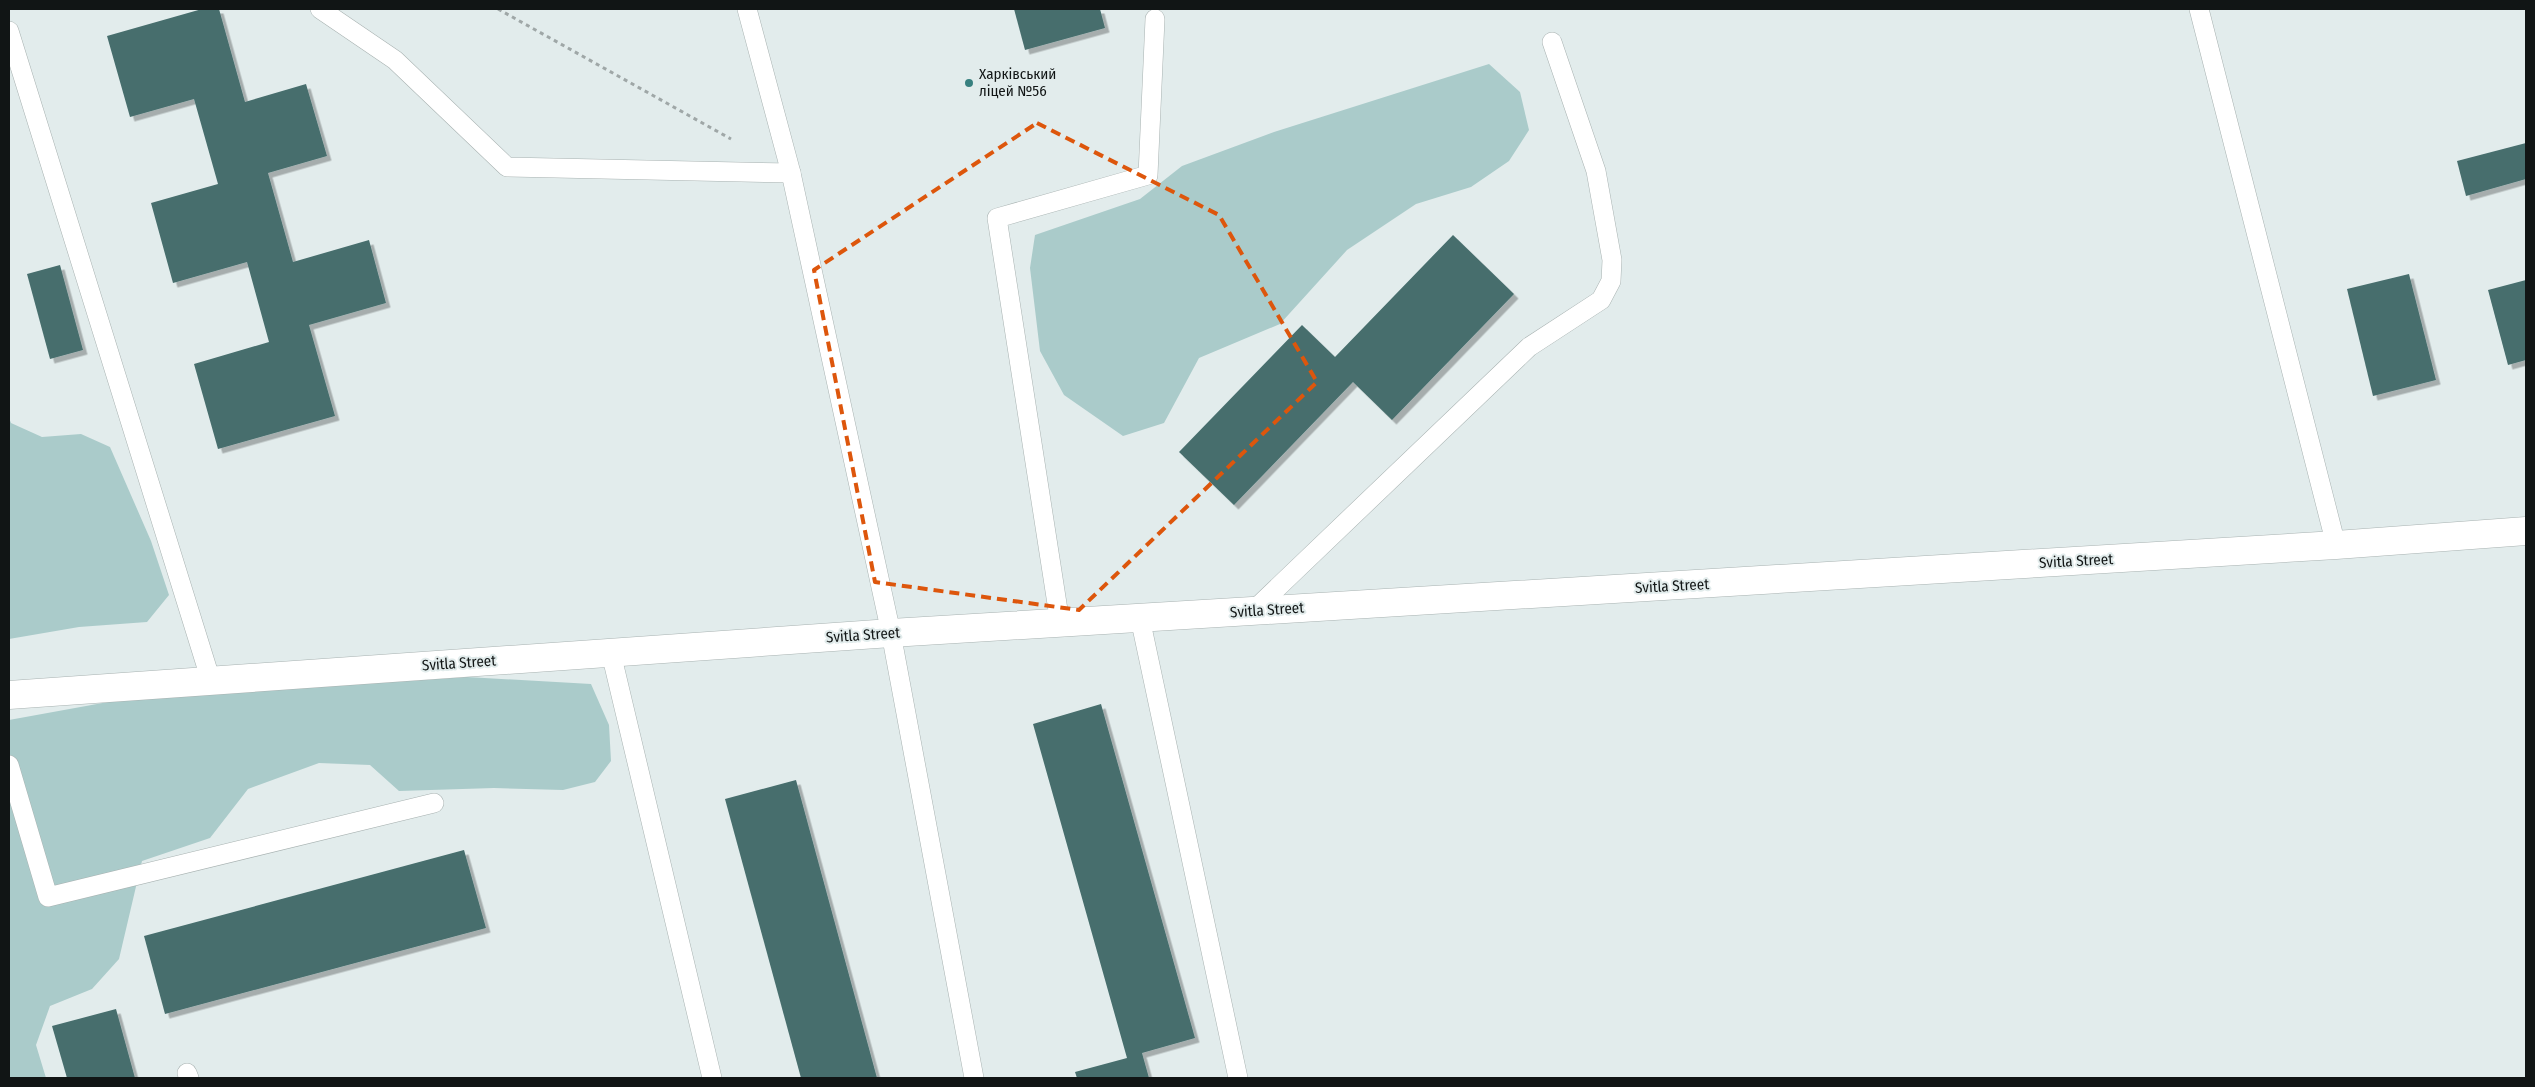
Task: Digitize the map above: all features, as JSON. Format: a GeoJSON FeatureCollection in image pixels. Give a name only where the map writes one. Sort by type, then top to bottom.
{"type":"FeatureCollection","features":[{"type":"Feature","properties":{"kind":"street","name":"Svitla Street"},"geometry":{"type":"LineString","coordinates":[[9,695],[891,633],[2336,545],[2526,531]]}},
{"type":"Feature","properties":{"kind":"lane"},"geometry":{"type":"LineString","coordinates":[[320,9],[395,60],[508,167],[791,173]]}},
{"type":"Feature","properties":{"kind":"lane"},"geometry":{"type":"LineString","coordinates":[[747,9],[791,173],[891,633],[974,1078]]}},
{"type":"Feature","properties":{"kind":"lane"},"geometry":{"type":"LineString","coordinates":[[2199,9],[2336,545]]}},
{"type":"Feature","properties":{"kind":"lane"},"geometry":{"type":"LineString","coordinates":[[1060,623],[997,218],[1148,174],[1155,19]]}},
{"type":"Feature","properties":{"kind":"lane"},"geometry":{"type":"LineString","coordinates":[[9,31],[211,681]]}},
{"type":"Feature","properties":{"kind":"lane"},"geometry":{"type":"LineString","coordinates":[[1253,611],[1529,346],[1601,300],[1611,281],[1612,260],[1596,171],[1552,42]]}},
{"type":"Feature","properties":{"kind":"lane"},"geometry":{"type":"LineString","coordinates":[[1140,618],[1238,1078]]}},
{"type":"Feature","properties":{"kind":"lane"},"geometry":{"type":"LineString","coordinates":[[611,653],[712,1078]]}},
{"type":"Feature","properties":{"kind":"lane"},"geometry":{"type":"LineString","coordinates":[[9,765],[48,897],[434,803]]}},
{"type":"Feature","properties":{"kind":"path"},"geometry":{"type":"LineString","coordinates":[[498,9],[740,144]]}},
{"type":"Feature","properties":{"kind":"highlighted area"},"geometry":{"type":"Polygon","coordinates":[[[1037,123],[1219,215],[1317,382],[1079,610],[875,582],[814,270],[1037,123]]]}},
{"type":"Feature","properties":{"kind":"shaded area"},"geometry":{"type":"Polygon","coordinates":[[[1489,64],[1520,92],[1529,130],[1509,161],[1471,187],[1416,204],[1347,250],[1280,324],[1199,358],[1164,423],[1123,436],[1064,395],[1040,351],[1030,268],[1035,235],[1140,199],[1182,166],[1274,132],[1489,64]]]}},
{"type":"Feature","properties":{"kind":"shaded area"},"geometry":{"type":"Polygon","coordinates":[[[9,418],[11,423],[42,437],[81,434],[110,447],[151,541],[169,595],[147,622],[79,627],[9,639],[9,418]]]}},
{"type":"Feature","properties":{"kind":"shaded area"},"geometry":{"type":"Polygon","coordinates":[[[467,677],[591,684],[609,725],[611,761],[595,782],[563,790],[494,788],[399,791],[370,765],[319,763],[248,789],[210,838],[142,861],[119,959],[92,989],[50,1006],[36,1045],[46,1078],[9,1078],[9,720],[119,700],[467,677]]]}},
{"type":"Feature","properties":{"kind":"building"},"geometry":{"type":"Polygon","coordinates":[[[202,9],[219,9],[245,102],[306,84],[327,156],[268,173],[293,262],[369,240],[386,303],[309,325],[335,416],[218,449],[194,364],[269,342],[247,262],[173,283],[151,203],[218,184],[194,99],[130,117],[107,36],[202,9]]]}},
{"type":"Feature","properties":{"kind":"building"},"geometry":{"type":"Polygon","coordinates":[[[1014,9],[1100,9],[1105,28],[1025,50],[1014,9]]]}},
{"type":"Feature","properties":{"kind":"building"},"geometry":{"type":"Polygon","coordinates":[[[2526,143],[2526,179],[2466,196],[2457,161],[2526,143]]]}},
{"type":"Feature","properties":{"kind":"building"},"geometry":{"type":"Polygon","coordinates":[[[1453,235],[1514,294],[1392,420],[1353,382],[1234,505],[1179,452],[1302,325],[1335,357],[1453,235]]]}},
{"type":"Feature","properties":{"kind":"building"},"geometry":{"type":"Polygon","coordinates":[[[60,265],[83,350],[50,359],[27,274],[60,265]]]}},
{"type":"Feature","properties":{"kind":"building"},"geometry":{"type":"Polygon","coordinates":[[[2409,274],[2436,380],[2373,396],[2347,289],[2409,274]]]}},
{"type":"Feature","properties":{"kind":"building"},"geometry":{"type":"Polygon","coordinates":[[[2526,280],[2526,360],[2508,365],[2488,290],[2526,280]]]}},
{"type":"Feature","properties":{"kind":"building"},"geometry":{"type":"Polygon","coordinates":[[[1101,704],[1195,1038],[1142,1053],[1149,1078],[1077,1078],[1075,1072],[1127,1058],[1033,724],[1101,704]]]}},
{"type":"Feature","properties":{"kind":"building"},"geometry":{"type":"Polygon","coordinates":[[[796,780],[877,1078],[801,1078],[725,799],[796,780]]]}},
{"type":"Feature","properties":{"kind":"building"},"geometry":{"type":"Polygon","coordinates":[[[464,850],[486,928],[165,1014],[144,936],[464,850]]]}},
{"type":"Feature","properties":{"kind":"building"},"geometry":{"type":"Polygon","coordinates":[[[116,1009],[135,1078],[67,1078],[52,1026],[116,1009]]]}},
{"type":"Feature","properties":{"kind":"place","name":"Харківський ліцей №56"},"geometry":{"type":"Point","coordinates":[969,83]}}]}
